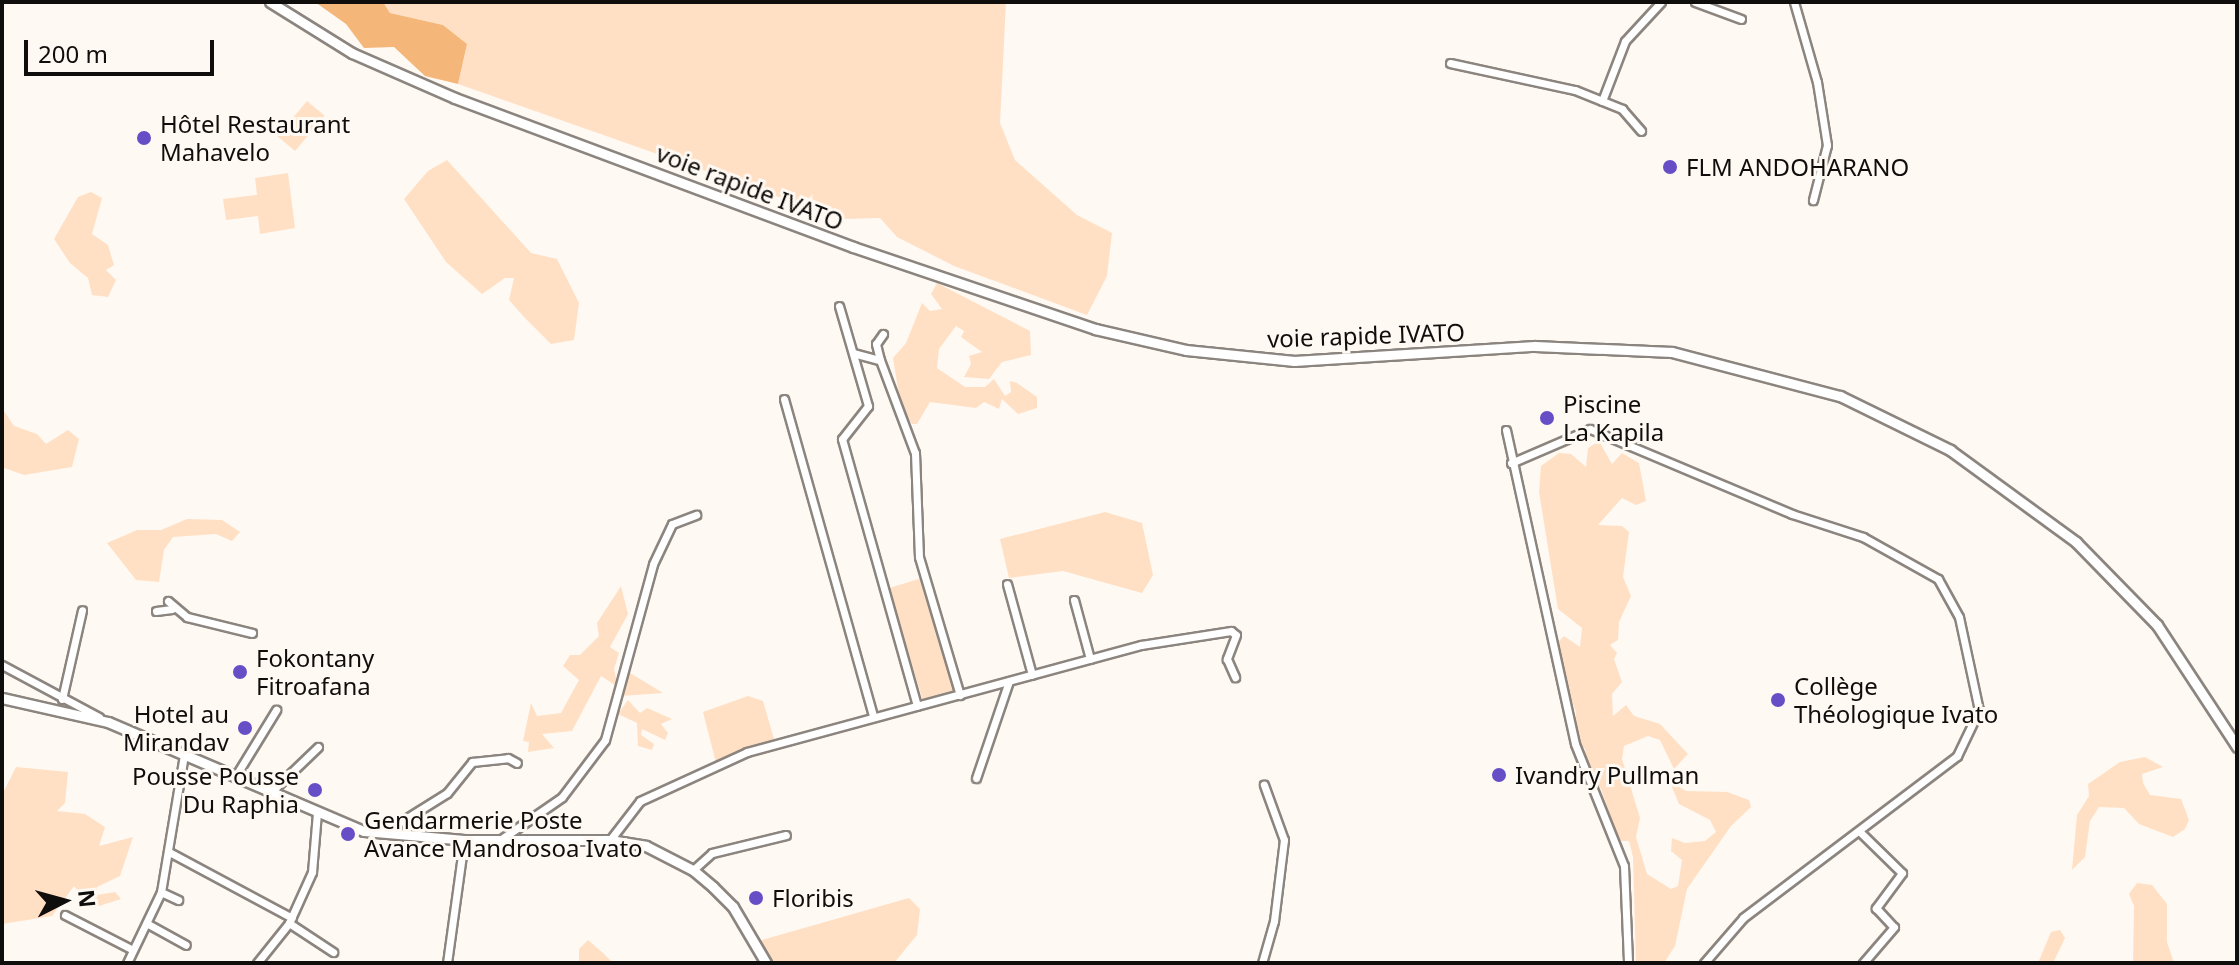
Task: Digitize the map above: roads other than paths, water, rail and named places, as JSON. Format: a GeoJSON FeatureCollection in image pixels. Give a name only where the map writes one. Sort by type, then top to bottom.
{"type":"FeatureCollection","features":[{"type":"Feature","properties":{"kind":"main road","name":"voie rapide IVATO"},"geometry":{"type":"LineString","coordinates":[[270,2],[352,53],[455,98],[853,247],[1148,342],[1294,361],[1535,346],[1646,350],[1740,366],[1840,396],[1950,450],[2076,542],[2157,625],[2237,747]]}},
{"type":"Feature","properties":{"kind":"main road"},"geometry":{"type":"LineString","coordinates":[[2,698],[108,722],[317,813],[383,833],[464,840],[610,840],[646,846],[693,870],[733,907],[766,963]]}},
{"type":"Feature","properties":{"kind":"street"},"geometry":{"type":"LineString","coordinates":[[1602,101],[1625,41],[1661,2]]}},
{"type":"Feature","properties":{"kind":"street"},"geometry":{"type":"LineString","coordinates":[[1695,2],[1741,19]]}},
{"type":"Feature","properties":{"kind":"street"},"geometry":{"type":"LineString","coordinates":[[1794,2],[1817,82],[1827,145],[1813,200]]}},
{"type":"Feature","properties":{"kind":"street"},"geometry":{"type":"LineString","coordinates":[[1450,63],[1575,90],[1622,109],[1641,131]]}},
{"type":"Feature","properties":{"kind":"street"},"geometry":{"type":"LineString","coordinates":[[839,306],[868,411],[842,439],[917,706]]}},
{"type":"Feature","properties":{"kind":"street"},"geometry":{"type":"LineString","coordinates":[[883,334],[876,344],[880,360],[912,437],[919,557],[960,695]]}},
{"type":"Feature","properties":{"kind":"street"},"geometry":{"type":"LineString","coordinates":[[853,353],[880,360]]}},
{"type":"Feature","properties":{"kind":"street"},"geometry":{"type":"LineString","coordinates":[[784,399],[873,716]]}},
{"type":"Feature","properties":{"kind":"street"},"geometry":{"type":"LineString","coordinates":[[1511,463],[1590,429],[1792,514],[1863,537],[1938,579],[1959,617],[1977,690],[1977,719],[1957,756],[1743,918],[1704,963]]}},
{"type":"Feature","properties":{"kind":"street"},"geometry":{"type":"LineString","coordinates":[[1506,430],[1575,744],[1624,866],[1628,963]]}},
{"type":"Feature","properties":{"kind":"street"},"geometry":{"type":"LineString","coordinates":[[500,840],[562,797],[605,740],[653,564],[672,524],[696,515]]}},
{"type":"Feature","properties":{"kind":"street"},"geometry":{"type":"LineString","coordinates":[[1007,584],[1032,675]]}},
{"type":"Feature","properties":{"kind":"street"},"geometry":{"type":"LineString","coordinates":[[1074,600],[1090,659]]}},
{"type":"Feature","properties":{"kind":"street"},"geometry":{"type":"LineString","coordinates":[[168,601],[172,609]]}},
{"type":"Feature","properties":{"kind":"street"},"geometry":{"type":"LineString","coordinates":[[156,611],[172,609],[252,633]]}},
{"type":"Feature","properties":{"kind":"street"},"geometry":{"type":"LineString","coordinates":[[62,699],[82,610]]}},
{"type":"Feature","properties":{"kind":"street"},"geometry":{"type":"LineString","coordinates":[[610,840],[640,801],[747,752],[1090,659],[1231,631],[1236,635],[1227,659],[1235,677]]}},
{"type":"Feature","properties":{"kind":"street"},"geometry":{"type":"LineString","coordinates":[[2,665],[108,722]]}},
{"type":"Feature","properties":{"kind":"street"},"geometry":{"type":"LineString","coordinates":[[976,778],[1009,681]]}},
{"type":"Feature","properties":{"kind":"street"},"geometry":{"type":"LineString","coordinates":[[235,777],[276,710]]}},
{"type":"Feature","properties":{"kind":"street"},"geometry":{"type":"LineString","coordinates":[[271,792],[318,747]]}},
{"type":"Feature","properties":{"kind":"street"},"geometry":{"type":"LineString","coordinates":[[127,963],[161,892],[171,853],[184,754]]}},
{"type":"Feature","properties":{"kind":"street"},"geometry":{"type":"LineString","coordinates":[[383,833],[447,793],[472,762],[508,758],[517,763]]}},
{"type":"Feature","properties":{"kind":"street"},"geometry":{"type":"LineString","coordinates":[[1262,963],[1274,921],[1284,840],[1264,785]]}},
{"type":"Feature","properties":{"kind":"street"},"geometry":{"type":"LineString","coordinates":[[257,963],[290,921],[312,872],[317,813]]}},
{"type":"Feature","properties":{"kind":"street"},"geometry":{"type":"LineString","coordinates":[[1859,831],[1902,873],[1876,908],[1894,927],[1863,963]]}},
{"type":"Feature","properties":{"kind":"street"},"geometry":{"type":"LineString","coordinates":[[693,870],[712,853],[786,835]]}},
{"type":"Feature","properties":{"kind":"street"},"geometry":{"type":"LineString","coordinates":[[447,963],[464,840]]}},
{"type":"Feature","properties":{"kind":"street"},"geometry":{"type":"LineString","coordinates":[[171,853],[290,921],[333,952]]}},
{"type":"Feature","properties":{"kind":"street"},"geometry":{"type":"LineString","coordinates":[[161,892],[178,900]]}},
{"type":"Feature","properties":{"kind":"street"},"geometry":{"type":"LineString","coordinates":[[65,915],[133,950]]}},
{"type":"Feature","properties":{"kind":"street"},"geometry":{"type":"LineString","coordinates":[[148,924],[186,945]]}},
{"type":"Feature","properties":{"kind":"place","name":"Hôtel Restaurant Mahavelo"},"geometry":{"type":"Point","coordinates":[144,138]}},
{"type":"Feature","properties":{"kind":"place","name":"FLM ANDOHARANO"},"geometry":{"type":"Point","coordinates":[1670,167]}},
{"type":"Feature","properties":{"kind":"place","name":"Piscine La Kapila"},"geometry":{"type":"Point","coordinates":[1547,418]}},
{"type":"Feature","properties":{"kind":"place","name":"Fokontany Fitroafana"},"geometry":{"type":"Point","coordinates":[240,672]}},
{"type":"Feature","properties":{"kind":"place","name":"Collège Théologique Ivato"},"geometry":{"type":"Point","coordinates":[1778,700]}},
{"type":"Feature","properties":{"kind":"place","name":"Hotel au Mirandav"},"geometry":{"type":"Point","coordinates":[245,728]}},
{"type":"Feature","properties":{"kind":"place","name":"Ivandry Pullman"},"geometry":{"type":"Point","coordinates":[1499,775]}},
{"type":"Feature","properties":{"kind":"place","name":"Pousse Pousse Du Raphia"},"geometry":{"type":"Point","coordinates":[315,790]}},
{"type":"Feature","properties":{"kind":"place","name":"Gendarmerie Poste Avance Mandrosoa Ivato"},"geometry":{"type":"Point","coordinates":[348,834]}},
{"type":"Feature","properties":{"kind":"place","name":"Floribis"},"geometry":{"type":"Point","coordinates":[756,898]}}]}
